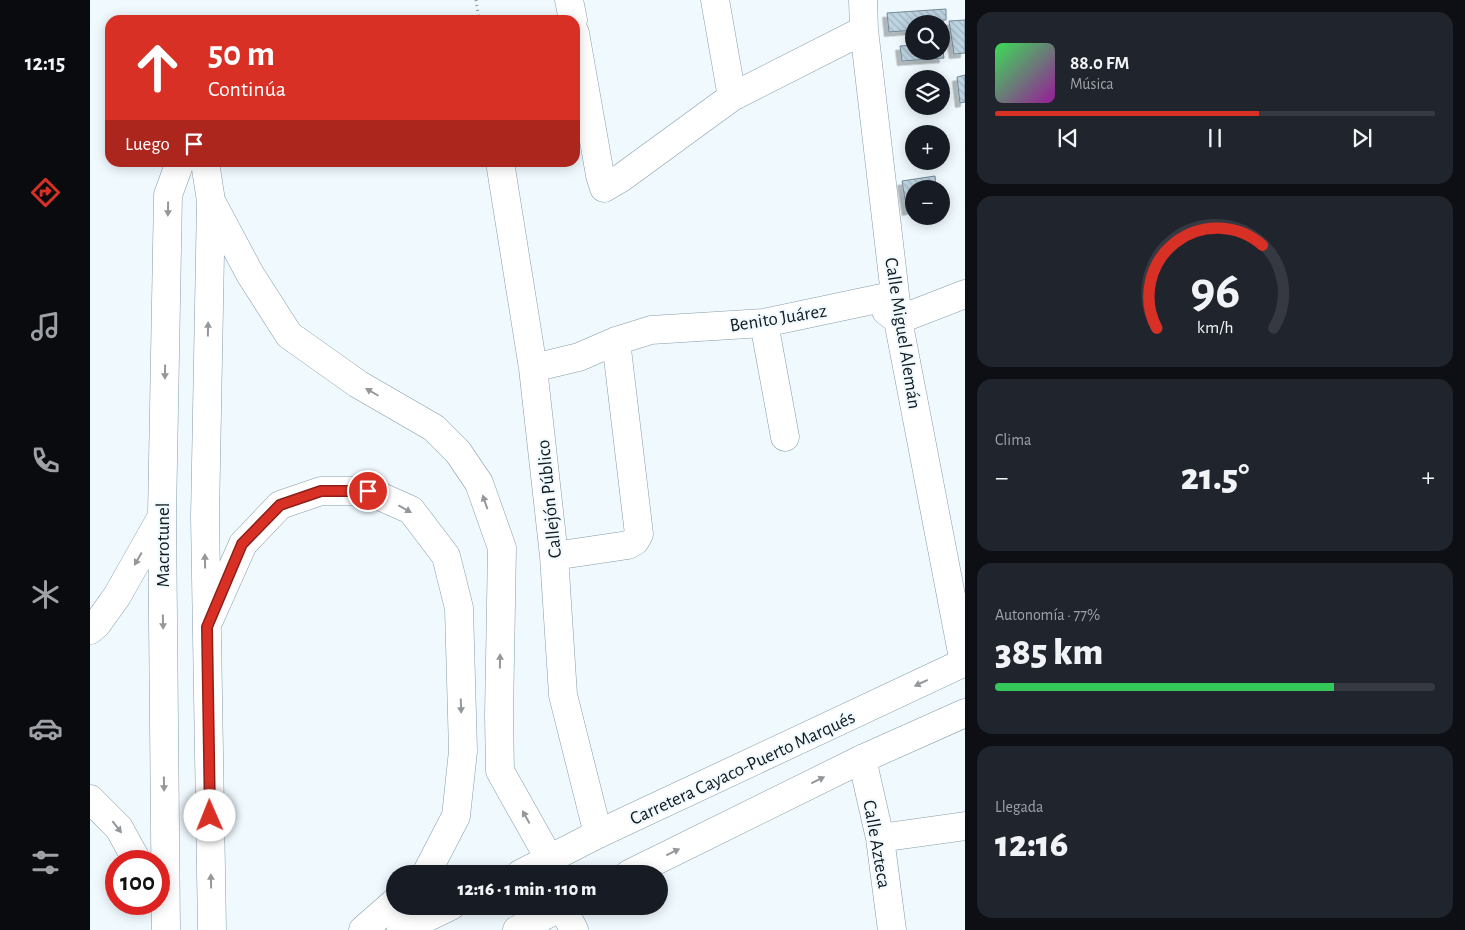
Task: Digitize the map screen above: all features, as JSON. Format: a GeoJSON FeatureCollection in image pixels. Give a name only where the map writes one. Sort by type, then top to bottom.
{"type":"FeatureCollection","features":[{"type":"Feature","properties":{"kind":"main road"},"geometry":{"type":"LineString","coordinates":[[569,0],[572,15]]}},
{"type":"Feature","properties":{"kind":"main road"},"geometry":{"type":"LineString","coordinates":[[715,0],[732,97]]}},
{"type":"Feature","properties":{"kind":"main road","name":"Calle Miguel Alemán"},"geometry":{"type":"LineString","coordinates":[[863,0],[864,30],[898,320],[964,662]]}},
{"type":"Feature","properties":{"kind":"main road"},"geometry":{"type":"LineString","coordinates":[[580,61],[600,175],[604,188],[621,178],[732,97],[864,30]]}},
{"type":"Feature","properties":{"kind":"main road","name":"Macrotunel"},"geometry":{"type":"LineString","coordinates":[[163,850],[162,516],[168,195],[178,167]]}},
{"type":"Feature","properties":{"kind":"main road"},"geometry":{"type":"LineString","coordinates":[[205,167],[211,201],[204,517],[212,930]]}},
{"type":"Feature","properties":{"kind":"main road","name":"Callejón Público"},"geometry":{"type":"LineString","coordinates":[[501,167],[533,368],[554,556],[563,695],[598,834]]}},
{"type":"Feature","properties":{"kind":"main road"},"geometry":{"type":"LineString","coordinates":[[211,201],[250,274],[288,335],[358,384],[434,428],[458,452],[479,483],[502,548],[499,714],[500,771],[550,860]]}},
{"type":"Feature","properties":{"kind":"main road"},"geometry":{"type":"LineString","coordinates":[[898,320],[965,294]]}},
{"type":"Feature","properties":{"kind":"main road","name":"Benito Juárez"},"geometry":{"type":"LineString","coordinates":[[533,368],[578,357],[651,330],[764,323],[882,298],[886,311],[898,320]]}},
{"type":"Feature","properties":{"kind":"main road"},"geometry":{"type":"LineString","coordinates":[[764,323],[785,437]]}},
{"type":"Feature","properties":{"kind":"main road"},"geometry":{"type":"LineString","coordinates":[[554,556],[628,545],[635,541],[639,534],[616,342]]}},
{"type":"Feature","properties":{"kind":"main road"},"geometry":{"type":"LineString","coordinates":[[207,627],[242,544],[280,505],[321,491],[368,491],[411,510],[446,556],[459,608],[463,751],[456,816],[431,865]]}},
{"type":"Feature","properties":{"kind":"main road"},"geometry":{"type":"LineString","coordinates":[[90,630],[97,624],[117,596],[162,516]]}},
{"type":"Feature","properties":{"kind":"main road","name":"Carretera Cayaco-Puerto Marqués"},"geometry":{"type":"LineString","coordinates":[[539,865],[598,834],[964,662]]}},
{"type":"Feature","properties":{"kind":"main road"},"geometry":{"type":"LineString","coordinates":[[647,865],[862,759],[965,713]]}},
{"type":"Feature","properties":{"kind":"main road","name":"Calle Azteca"},"geometry":{"type":"LineString","coordinates":[[862,759],[880,838],[892,930]]}},
{"type":"Feature","properties":{"kind":"main road"},"geometry":{"type":"LineString","coordinates":[[90,799],[119,828],[131,850]]}},
{"type":"Feature","properties":{"kind":"main road"},"geometry":{"type":"LineString","coordinates":[[880,838],[965,826]]}},
{"type":"Feature","properties":{"kind":"main road"},"geometry":{"type":"LineString","coordinates":[[363,930],[386,910]]}},
{"type":"Feature","properties":{"kind":"main road"},"geometry":{"type":"LineString","coordinates":[[401,930],[432,915]]}},
{"type":"Feature","properties":{"kind":"main road"},"geometry":{"type":"LineString","coordinates":[[530,927],[549,915]]}},
{"type":"Feature","properties":{"kind":"main road"},"geometry":{"type":"LineString","coordinates":[[567,915],[574,930]]}},
{"type":"Feature","properties":{"kind":"path"},"geometry":{"type":"LineString","coordinates":[[476,0],[478,15]]}},
{"type":"Feature","properties":{"kind":"building"},"geometry":{"type":"Polygon","coordinates":[[[946,9],[946,15],[905,15],[905,31],[889,32],[887,13],[946,9]]]}},
{"type":"Feature","properties":{"kind":"building"},"geometry":{"type":"Polygon","coordinates":[[[965,20],[965,53],[954,54],[950,21],[965,20]]]}},
{"type":"Feature","properties":{"kind":"building"},"geometry":{"type":"Polygon","coordinates":[[[900,46],[905,46],[905,60],[916,60],[902,61],[900,46]]]}},
{"type":"Feature","properties":{"kind":"building"},"geometry":{"type":"Polygon","coordinates":[[[965,75],[965,102],[960,103],[957,77],[965,75]]]}},
{"type":"Feature","properties":{"kind":"building"},"geometry":{"type":"Polygon","coordinates":[[[935,176],[935,180],[909,180],[935,176]]]}},
{"type":"Feature","properties":{"kind":"building"},"geometry":{"type":"Polygon","coordinates":[[[902,181],[905,181],[905,199],[902,181]]]}},
{"type":"Feature","properties":{"kind":"route"},"geometry":{"type":"LineString","coordinates":[[210,816],[207,627],[242,544],[280,505],[321,491],[368,491]]}}]}
